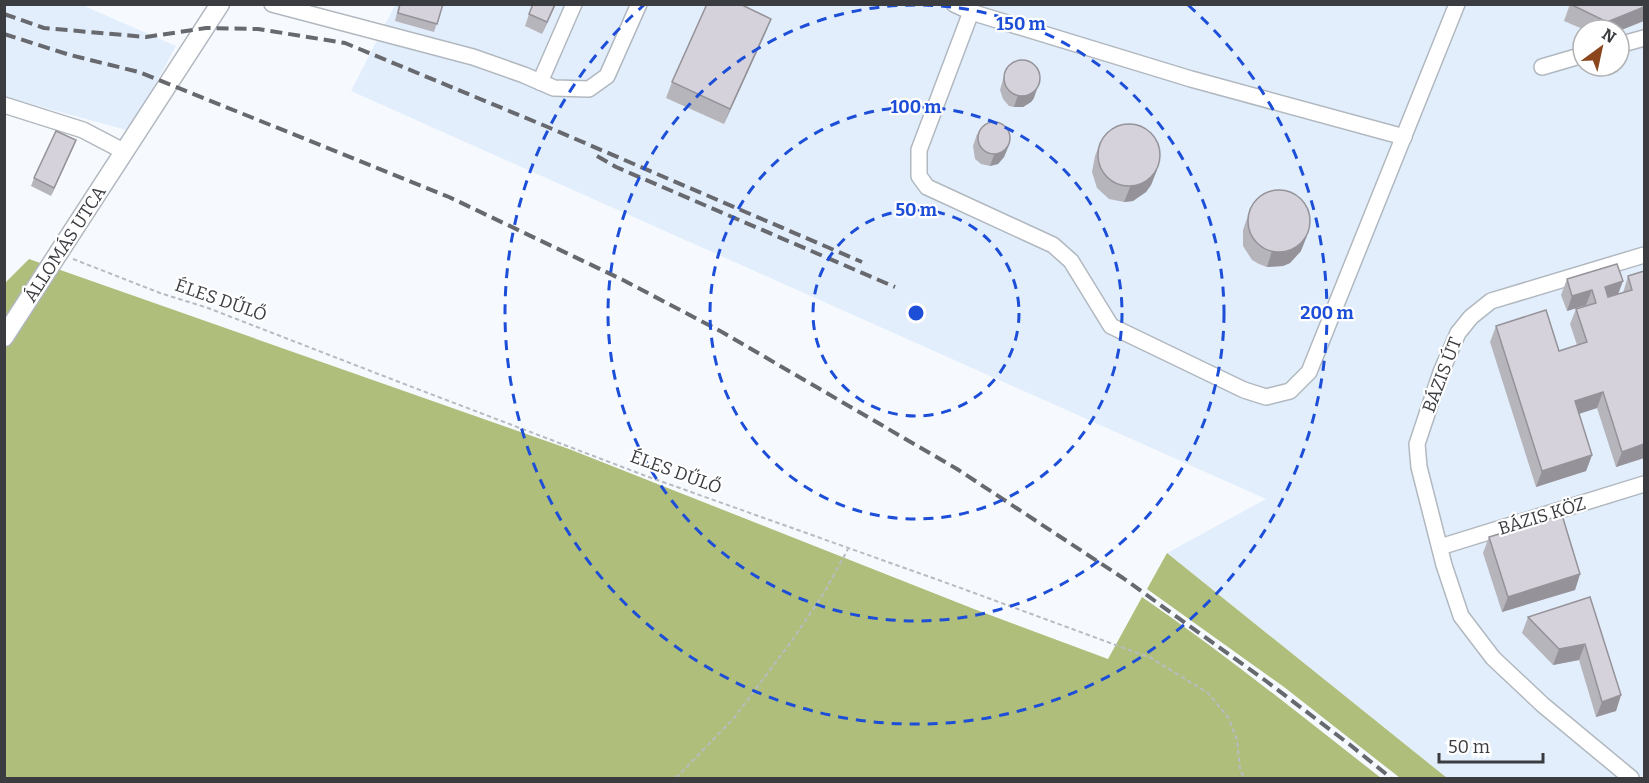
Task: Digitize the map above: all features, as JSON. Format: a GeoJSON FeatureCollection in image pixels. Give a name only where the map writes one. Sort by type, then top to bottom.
{"type":"FeatureCollection","features":[{"type":"Feature","properties":{"kind":"main road","name":"ÁLLOMÁS UTCA"},"geometry":{"type":"LineString","coordinates":[[4,337],[220,4]]}},
{"type":"Feature","properties":{"kind":"street"},"geometry":{"type":"LineString","coordinates":[[272,4],[473,57],[554,88],[589,89],[607,76],[639,4]]}},
{"type":"Feature","properties":{"kind":"street"},"geometry":{"type":"LineString","coordinates":[[540,82],[574,4]]}},
{"type":"Feature","properties":{"kind":"street"},"geometry":{"type":"LineString","coordinates":[[954,4],[971,12],[1191,79],[1404,137]]}},
{"type":"Feature","properties":{"kind":"street"},"geometry":{"type":"LineString","coordinates":[[971,12],[919,150],[919,176],[927,187],[1053,244],[1071,261],[1111,326],[1244,390],[1266,397],[1290,391],[1309,372],[1457,4]]}},
{"type":"Feature","properties":{"kind":"street"},"geometry":{"type":"LineString","coordinates":[[1542,68],[1571,60]]}},
{"type":"Feature","properties":{"kind":"street"},"geometry":{"type":"LineString","coordinates":[[4,105],[83,130],[125,152]]}},
{"type":"Feature","properties":{"kind":"street","name":"BÁZIS ÚT"},"geometry":{"type":"LineString","coordinates":[[1631,778],[1543,705],[1493,658],[1461,616],[1419,467],[1417,444],[1441,372],[1458,333],[1471,317],[1491,301],[1644,255]]}},
{"type":"Feature","properties":{"kind":"street","name":"BÁZIS KÖZ"},"geometry":{"type":"LineString","coordinates":[[1440,547],[1644,484]]}},
{"type":"Feature","properties":{"kind":"path","name":"ÉLES DŰLŐ"},"geometry":{"type":"LineString","coordinates":[[59,254],[160,293],[208,308],[636,472],[969,590],[1151,658],[1208,693],[1228,717],[1237,740],[1240,769],[1244,778]]}},
{"type":"Feature","properties":{"kind":"path"},"geometry":{"type":"LineString","coordinates":[[676,778],[734,718],[791,642],[824,593],[848,549]]}},
{"type":"Feature","properties":{"kind":"shaded area"},"geometry":{"type":"Polygon","coordinates":[[[4,5],[82,5],[176,46],[130,131],[5,97],[4,5]]]}},
{"type":"Feature","properties":{"kind":"shaded area"},"geometry":{"type":"Polygon","coordinates":[[[395,5],[1644,5],[1644,778],[1447,778],[1167,553],[1266,499],[351,91],[395,5]]]}},
{"type":"Feature","properties":{"kind":"green space"},"geometry":{"type":"Polygon","coordinates":[[[29,259],[569,449],[974,609],[1108,659],[1142,597],[1234,663],[1381,778],[5,778],[4,284],[29,259]]]}},
{"type":"Feature","properties":{"kind":"green space"},"geometry":{"type":"Polygon","coordinates":[[[1167,553],[1447,778],[1400,778],[1284,687],[1147,589],[1167,553]]]}},
{"type":"Feature","properties":{"kind":"building"},"geometry":{"type":"Polygon","coordinates":[[[400,4],[443,4],[437,24],[398,13],[400,4]]]}},
{"type":"Feature","properties":{"kind":"building"},"geometry":{"type":"Polygon","coordinates":[[[533,4],[555,4],[547,22],[529,14],[533,4]]]}},
{"type":"Feature","properties":{"kind":"building"},"geometry":{"type":"Polygon","coordinates":[[[707,4],[740,4],[771,19],[730,109],[672,82],[707,4]]]}},
{"type":"Feature","properties":{"kind":"building"},"geometry":{"type":"Polygon","coordinates":[[[1570,4],[1644,4],[1644,7],[1617,18],[1599,18],[1570,4]]]}},
{"type":"Feature","properties":{"kind":"building"},"geometry":{"type":"Polygon","coordinates":[[[1022,60],[1035,65],[1040,78],[1035,91],[1022,96],[1009,91],[1004,78],[1009,65],[1022,60]]]}},
{"type":"Feature","properties":{"kind":"building"},"geometry":{"type":"Polygon","coordinates":[[[994,122],[1006,126],[1010,138],[1006,150],[994,154],[982,150],[978,138],[982,126],[994,122]]]}},
{"type":"Feature","properties":{"kind":"building"},"geometry":{"type":"Polygon","coordinates":[[[1129,124],[1146,129],[1151,133],[1155,138],[1160,155],[1155,172],[1151,177],[1146,181],[1129,186],[1112,181],[1107,177],[1103,172],[1098,155],[1103,138],[1107,133],[1112,129],[1129,124]]]}},
{"type":"Feature","properties":{"kind":"building"},"geometry":{"type":"Polygon","coordinates":[[[56,131],[76,140],[54,188],[34,178],[56,131]]]}},
{"type":"Feature","properties":{"kind":"building"},"geometry":{"type":"Polygon","coordinates":[[[1279,190],[1296,195],[1301,199],[1305,204],[1310,221],[1305,238],[1301,243],[1296,247],[1279,252],[1262,247],[1257,243],[1253,238],[1248,221],[1253,204],[1257,199],[1262,195],[1279,190]]]}},
{"type":"Feature","properties":{"kind":"building"},"geometry":{"type":"Polygon","coordinates":[[[1617,264],[1623,281],[1605,287],[1608,297],[1632,290],[1628,276],[1644,271],[1644,444],[1622,452],[1603,392],[1575,401],[1592,455],[1542,471],[1496,326],[1546,310],[1559,351],[1587,342],[1576,309],[1596,303],[1592,290],[1572,296],[1567,279],[1617,264]]]}},
{"type":"Feature","properties":{"kind":"building"},"geometry":{"type":"Polygon","coordinates":[[[1562,515],[1580,574],[1508,597],[1489,537],[1562,515]]]}},
{"type":"Feature","properties":{"kind":"building"},"geometry":{"type":"Polygon","coordinates":[[[1590,597],[1621,695],[1602,702],[1585,644],[1559,649],[1528,617],[1590,597]]]}},
{"type":"Feature","properties":{"kind":"railway"},"geometry":{"type":"LineString","coordinates":[[4,14],[44,28],[146,37],[206,28],[258,29],[345,43],[862,262]]}},
{"type":"Feature","properties":{"kind":"railway"},"geometry":{"type":"LineString","coordinates":[[4,34],[70,55],[139,72],[449,197],[623,280],[722,332],[957,469],[1123,578],[1266,681],[1391,778]]}},
{"type":"Feature","properties":{"kind":"railway"},"geometry":{"type":"LineString","coordinates":[[597,156],[616,167],[895,287]]}}]}
